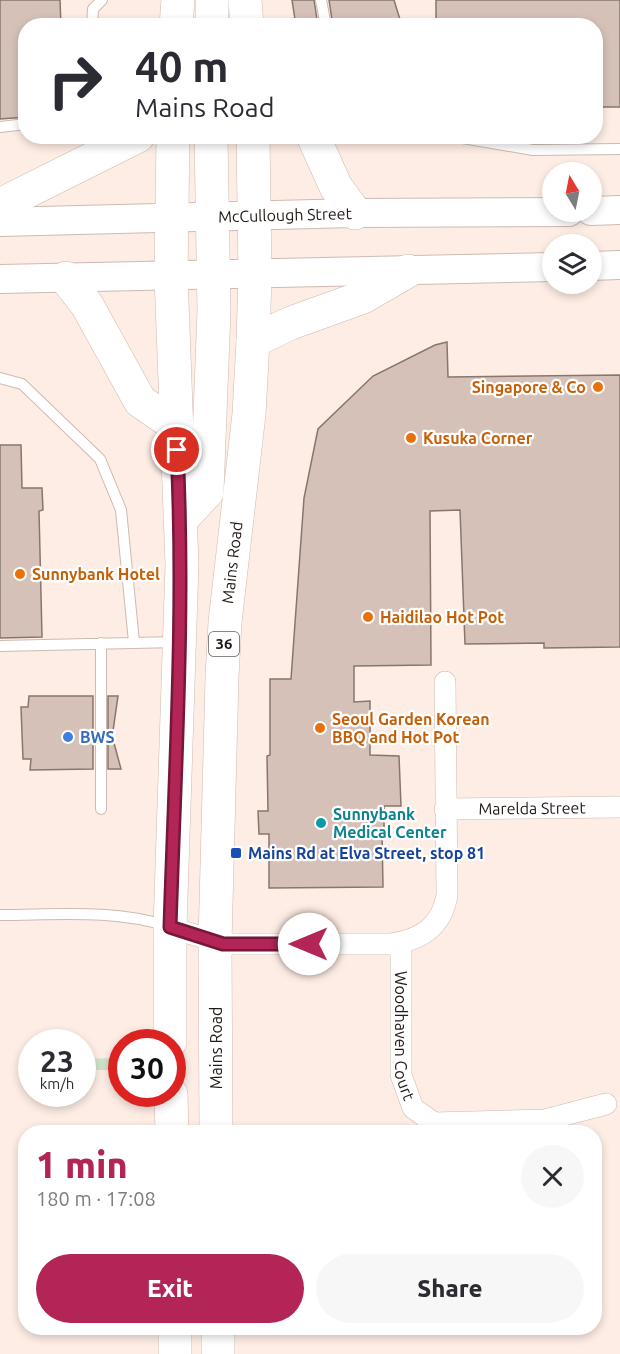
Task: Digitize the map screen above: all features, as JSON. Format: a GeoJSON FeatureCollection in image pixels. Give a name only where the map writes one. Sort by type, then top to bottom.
{"type":"FeatureCollection","features":[{"type":"Feature","properties":{"kind":"main road"},"geometry":{"type":"LineString","coordinates":[[176,18],[177,0]]}},
{"type":"Feature","properties":{"kind":"main road"},"geometry":{"type":"LineString","coordinates":[[212,0],[212,18]]}},
{"type":"Feature","properties":{"kind":"main road"},"geometry":{"type":"LineString","coordinates":[[0,205],[122,144]]}},
{"type":"Feature","properties":{"kind":"main road"},"geometry":{"type":"LineString","coordinates":[[170,1029],[170,927],[180,642],[181,520],[171,276],[173,144]]}},
{"type":"Feature","properties":{"kind":"main road"},"geometry":{"type":"LineString","coordinates":[[181,520],[207,492],[214,323],[211,144]]}},
{"type":"Feature","properties":{"kind":"main road","name":"Mains Road"},"geometry":{"type":"LineString","coordinates":[[216,1125],[215,942],[225,622],[249,414],[255,274],[253,144]]}},
{"type":"Feature","properties":{"kind":"main road"},"geometry":{"type":"LineString","coordinates":[[317,144],[336,187],[355,213]]}},
{"type":"Feature","properties":{"kind":"main road"},"geometry":{"type":"LineString","coordinates":[[602,211],[620,210]]}},
{"type":"Feature","properties":{"kind":"main road","name":"McCullough Street"},"geometry":{"type":"LineString","coordinates":[[0,222],[355,213],[542,212]]}},
{"type":"Feature","properties":{"kind":"main road"},"geometry":{"type":"LineString","coordinates":[[602,266],[620,265]]}},
{"type":"Feature","properties":{"kind":"main road"},"geometry":{"type":"LineString","coordinates":[[0,279],[542,267]]}},
{"type":"Feature","properties":{"kind":"main road"},"geometry":{"type":"LineString","coordinates":[[253,341],[291,322],[363,297],[408,271]]}},
{"type":"Feature","properties":{"kind":"main road"},"geometry":{"type":"LineString","coordinates":[[66,278],[87,305],[140,401],[176,426]]}},
{"type":"Feature","properties":{"kind":"main road"},"geometry":{"type":"LineString","coordinates":[[171,1107],[172,1125]]}},
{"type":"Feature","properties":{"kind":"main road"},"geometry":{"type":"LineString","coordinates":[[175,1335],[175,1354]]}},
{"type":"Feature","properties":{"kind":"main road"},"geometry":{"type":"LineString","coordinates":[[218,1335],[218,1354]]}},
{"type":"Feature","properties":{"kind":"street"},"geometry":{"type":"LineString","coordinates":[[170,927],[215,942],[244,944],[401,943],[429,929],[437,922],[442,914],[447,895],[445,682]]}},
{"type":"Feature","properties":{"kind":"street","name":"Marelda Street"},"geometry":{"type":"LineString","coordinates":[[445,809],[620,807]]}},
{"type":"Feature","properties":{"kind":"street","name":"Woodhaven Court"},"geometry":{"type":"LineString","coordinates":[[401,943],[401,1075],[413,1108],[434,1123],[545,1120],[606,1104]]}},
{"type":"Feature","properties":{"kind":"lane"},"geometry":{"type":"LineString","coordinates":[[92,18],[93,9],[102,0]]}},
{"type":"Feature","properties":{"kind":"lane"},"geometry":{"type":"LineString","coordinates":[[321,0],[324,18]]}},
{"type":"Feature","properties":{"kind":"lane"},"geometry":{"type":"LineString","coordinates":[[0,127],[18,125]]}},
{"type":"Feature","properties":{"kind":"lane"},"geometry":{"type":"LineString","coordinates":[[498,144],[533,150],[620,149]]}},
{"type":"Feature","properties":{"kind":"lane"},"geometry":{"type":"LineString","coordinates":[[0,378],[22,384],[100,459],[121,510],[134,642]]}},
{"type":"Feature","properties":{"kind":"lane"},"geometry":{"type":"LineString","coordinates":[[0,646],[180,642]]}},
{"type":"Feature","properties":{"kind":"lane"},"geometry":{"type":"LineString","coordinates":[[101,643],[101,809]]}},
{"type":"Feature","properties":{"kind":"lane"},"geometry":{"type":"LineString","coordinates":[[0,915],[122,917],[143,919],[170,927]]}},
{"type":"Feature","properties":{"kind":"green space"},"geometry":{"type":"Polygon","coordinates":[[[108,1058],[108,1070],[96,1070],[96,1059],[108,1058]]]}},
{"type":"Feature","properties":{"kind":"building"},"geometry":{"type":"Polygon","coordinates":[[[0,0],[60,0],[61,18],[18,18],[18,118],[0,119],[0,0]]]}},
{"type":"Feature","properties":{"kind":"building"},"geometry":{"type":"Polygon","coordinates":[[[292,0],[314,0],[317,18],[295,18],[292,0]]]}},
{"type":"Feature","properties":{"kind":"building"},"geometry":{"type":"Polygon","coordinates":[[[329,0],[394,0],[400,18],[332,18],[329,0]]]}},
{"type":"Feature","properties":{"kind":"building"},"geometry":{"type":"Polygon","coordinates":[[[436,0],[620,0],[620,107],[603,107],[603,18],[436,18],[436,0]]]}},
{"type":"Feature","properties":{"kind":"building"},"geometry":{"type":"Polygon","coordinates":[[[447,342],[448,377],[620,375],[620,647],[544,648],[544,643],[465,644],[460,510],[430,511],[431,665],[354,666],[354,702],[370,701],[370,755],[399,756],[401,806],[384,806],[383,887],[269,888],[269,834],[259,834],[258,811],[268,811],[267,756],[270,755],[270,679],[291,679],[304,498],[318,429],[373,376],[435,345],[447,342]]]}},
{"type":"Feature","properties":{"kind":"building","name":"Sunnybank Hotel"},"geometry":{"type":"Polygon","coordinates":[[[0,445],[21,445],[22,488],[42,488],[43,510],[39,511],[42,637],[0,638],[0,445]]]}},
{"type":"Feature","properties":{"kind":"building","name":"BWS"},"geometry":{"type":"Polygon","coordinates":[[[29,696],[93,696],[93,769],[30,770],[31,759],[23,759],[21,707],[28,707],[29,696]]]}},
{"type":"Feature","properties":{"kind":"building"},"geometry":{"type":"Polygon","coordinates":[[[108,696],[118,696],[113,731],[121,769],[108,769],[108,696]]]}},
{"type":"Feature","properties":{"kind":"place","name":"Singapore & Co"},"geometry":{"type":"Point","coordinates":[598,387]}},
{"type":"Feature","properties":{"kind":"place","name":"Kusuka Corner"},"geometry":{"type":"Point","coordinates":[411,438]}},
{"type":"Feature","properties":{"kind":"place","name":"Sunnybank Hotel"},"geometry":{"type":"Point","coordinates":[20,574]}},
{"type":"Feature","properties":{"kind":"place","name":"Haidilao Hot Pot"},"geometry":{"type":"Point","coordinates":[368,617]}},
{"type":"Feature","properties":{"kind":"place","name":"Seoul Garden Korean BBQ and Hot Pot"},"geometry":{"type":"Point","coordinates":[320,728]}},
{"type":"Feature","properties":{"kind":"place","name":"BWS"},"geometry":{"type":"Point","coordinates":[68,737]}},
{"type":"Feature","properties":{"kind":"place","name":"Sunnybank Medical Center"},"geometry":{"type":"Point","coordinates":[321,823]}},
{"type":"Feature","properties":{"kind":"place","name":"Mains Rd at Elva Street, stop 81"},"geometry":{"type":"Point","coordinates":[236,853]}},
{"type":"Feature","properties":{"kind":"route"},"geometry":{"type":"LineString","coordinates":[[177,450],[182,564],[170,927],[223,944],[309,944]]}}]}
